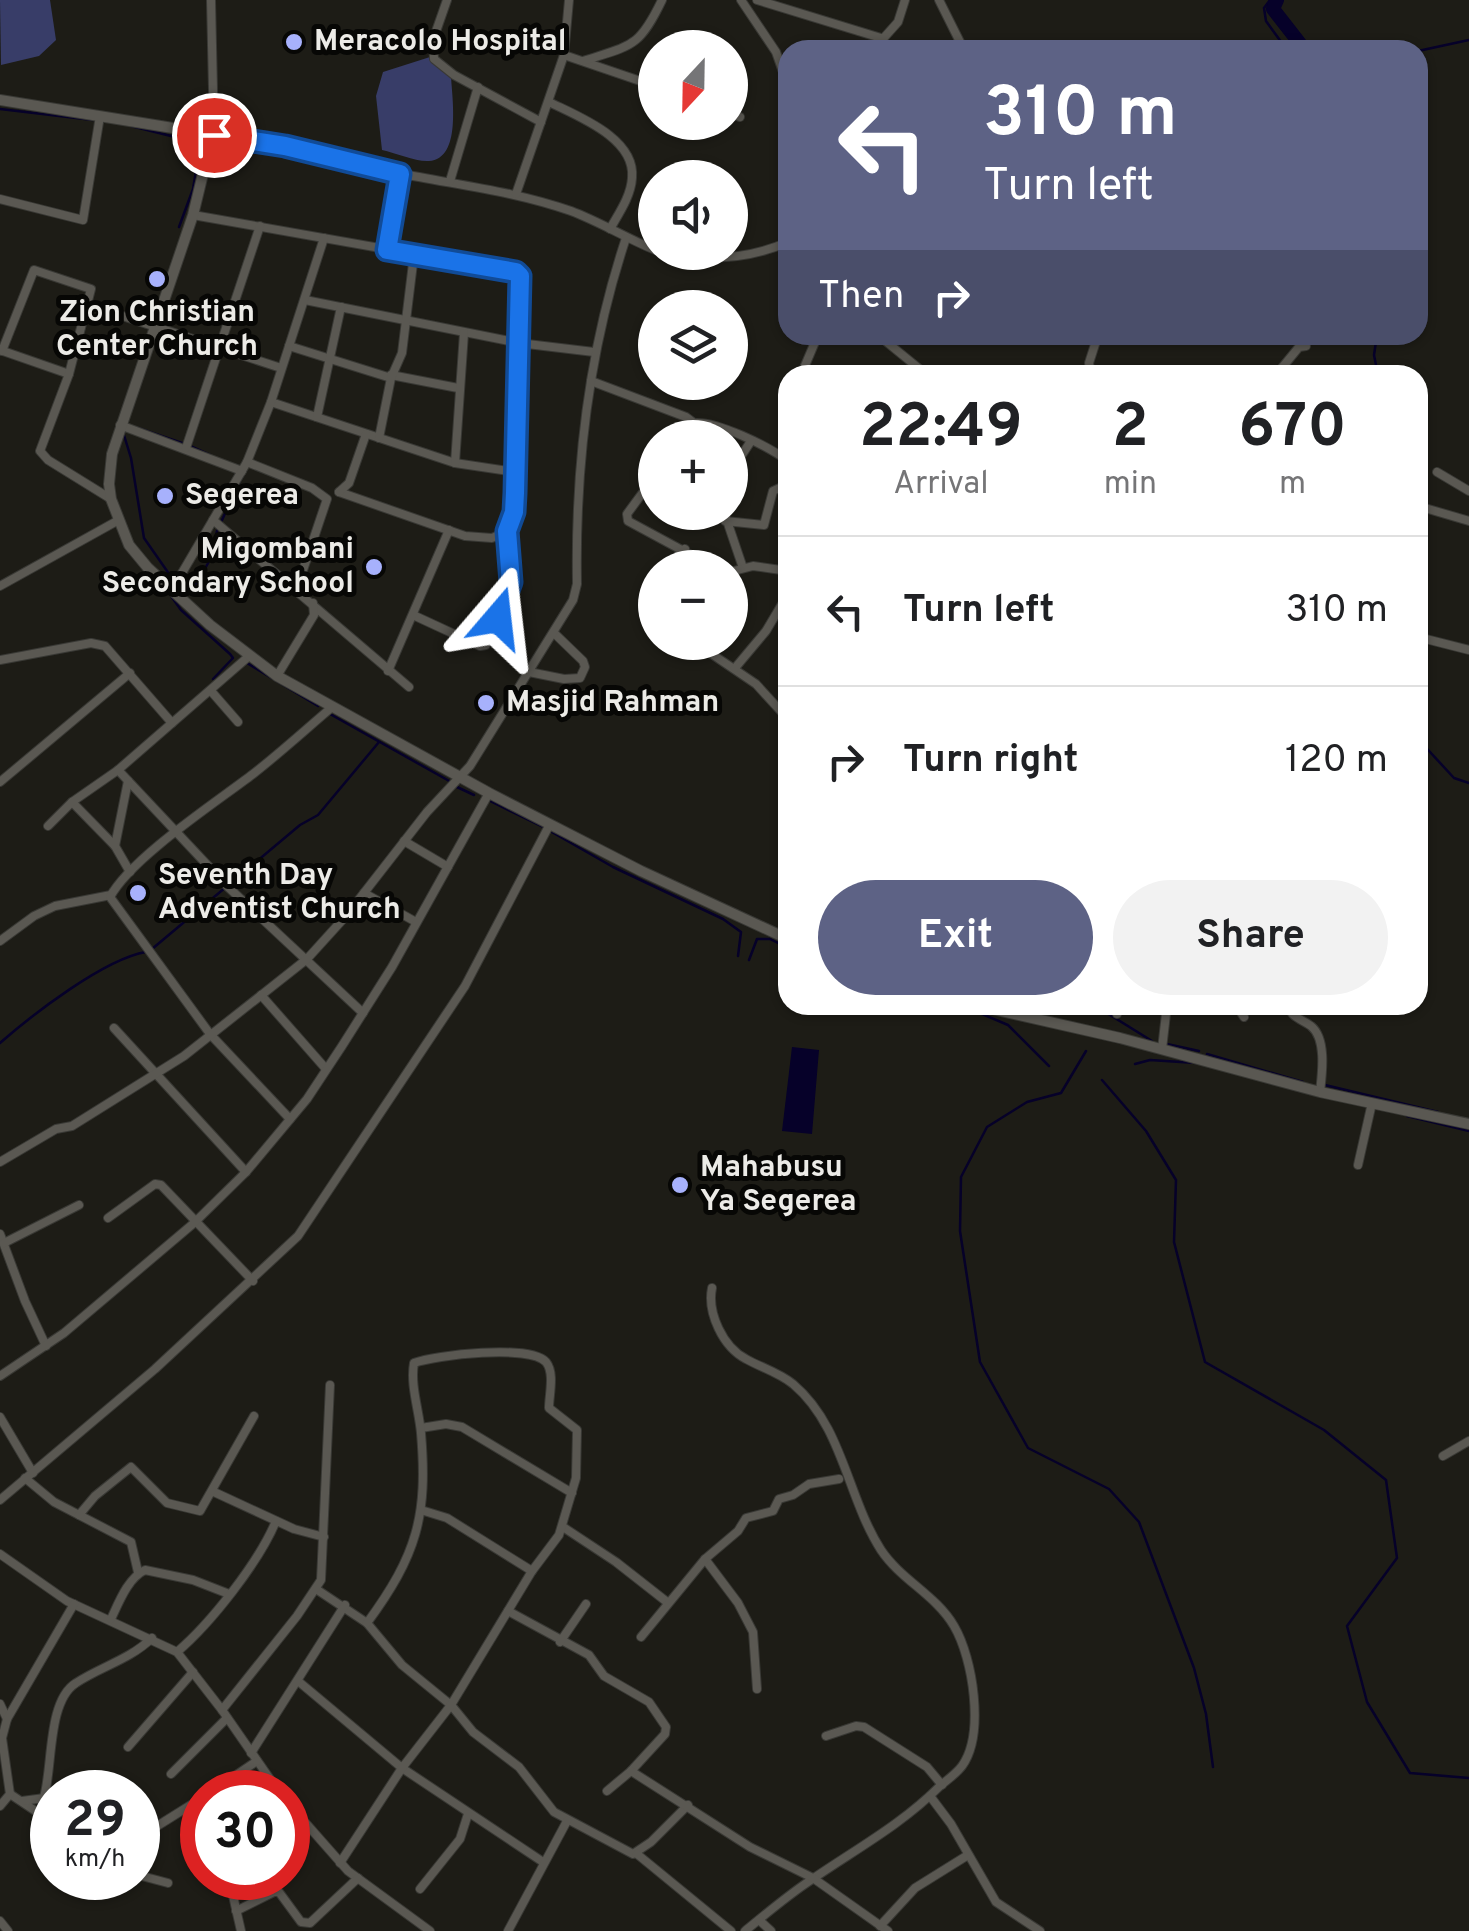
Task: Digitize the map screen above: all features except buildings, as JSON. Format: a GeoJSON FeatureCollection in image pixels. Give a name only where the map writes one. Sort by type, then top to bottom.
{"type":"FeatureCollection","features":[{"type":"Feature","properties":{"kind":"main road"},"geometry":{"type":"LineString","coordinates":[[0,100],[208,137],[209,157],[193,214],[120,425],[110,466],[111,498],[136,555],[248,657],[331,708],[488,793],[778,934]]}},
{"type":"Feature","properties":{"kind":"main road"},"geometry":{"type":"LineString","coordinates":[[1017,1015],[1320,1092],[1469,1124]]}},
{"type":"Feature","properties":{"kind":"street"},"geometry":{"type":"LineString","coordinates":[[211,0],[208,137],[285,146],[400,174],[516,194],[574,212],[638,243]]}},
{"type":"Feature","properties":{"kind":"street"},"geometry":{"type":"LineString","coordinates":[[447,0],[432,52],[434,59],[454,75],[541,122]]}},
{"type":"Feature","properties":{"kind":"street"},"geometry":{"type":"LineString","coordinates":[[516,194],[564,55],[568,0]]}},
{"type":"Feature","properties":{"kind":"street"},"geometry":{"type":"LineString","coordinates":[[583,61],[634,44],[646,33],[662,0]]}},
{"type":"Feature","properties":{"kind":"street"},"geometry":{"type":"LineString","coordinates":[[741,0],[778,58]]}},
{"type":"Feature","properties":{"kind":"street"},"geometry":{"type":"LineString","coordinates":[[758,0],[881,38],[898,22],[905,0]]}},
{"type":"Feature","properties":{"kind":"street"},"geometry":{"type":"LineString","coordinates":[[942,2],[959,40]]}},
{"type":"Feature","properties":{"kind":"street"},"geometry":{"type":"LineString","coordinates":[[564,55],[638,80]]}},
{"type":"Feature","properties":{"kind":"street"},"geometry":{"type":"LineString","coordinates":[[450,180],[478,88]]}},
{"type":"Feature","properties":{"kind":"street"},"geometry":{"type":"LineString","coordinates":[[549,102],[598,128],[624,152],[633,168],[632,183],[610,229]]}},
{"type":"Feature","properties":{"kind":"street"},"geometry":{"type":"LineString","coordinates":[[0,200],[84,220],[100,116]]}},
{"type":"Feature","properties":{"kind":"street"},"geometry":{"type":"LineString","coordinates":[[387,250],[400,174]]}},
{"type":"Feature","properties":{"kind":"street"},"geometry":{"type":"LineString","coordinates":[[193,214],[516,272],[520,281],[514,512],[507,531],[511,582],[486,645],[480,646],[413,615]]}},
{"type":"Feature","properties":{"kind":"street"},"geometry":{"type":"LineString","coordinates":[[186,448],[260,226]]}},
{"type":"Feature","properties":{"kind":"street"},"geometry":{"type":"LineString","coordinates":[[172,590],[247,462],[271,402],[324,238]]}},
{"type":"Feature","properties":{"kind":"street"},"geometry":{"type":"LineString","coordinates":[[0,1162],[56,1129],[72,1126],[159,1074],[307,959],[427,812],[461,778],[573,600],[594,352],[626,238]]}},
{"type":"Feature","properties":{"kind":"street"},"geometry":{"type":"LineString","coordinates":[[748,253],[778,245]]}},
{"type":"Feature","properties":{"kind":"street"},"geometry":{"type":"LineString","coordinates":[[379,438],[391,376],[402,354],[414,255]]}},
{"type":"Feature","properties":{"kind":"street"},"geometry":{"type":"LineString","coordinates":[[70,374],[1,351],[34,270],[91,289],[70,374],[40,451],[48,460],[111,498]]}},
{"type":"Feature","properties":{"kind":"street"},"geometry":{"type":"LineString","coordinates":[[305,300],[519,343],[594,352]]}},
{"type":"Feature","properties":{"kind":"street"},"geometry":{"type":"LineString","coordinates":[[89,305],[281,368]]}},
{"type":"Feature","properties":{"kind":"street"},"geometry":{"type":"LineString","coordinates":[[317,417],[342,307]]}},
{"type":"Feature","properties":{"kind":"street"},"geometry":{"type":"LineString","coordinates":[[455,464],[464,332]]}},
{"type":"Feature","properties":{"kind":"street"},"geometry":{"type":"LineString","coordinates":[[890,345],[915,365]]}},
{"type":"Feature","properties":{"kind":"street"},"geometry":{"type":"LineString","coordinates":[[289,346],[391,376],[458,388]]}},
{"type":"Feature","properties":{"kind":"street"},"geometry":{"type":"LineString","coordinates":[[1284,365],[1299,347],[1306,346]]}},
{"type":"Feature","properties":{"kind":"street"},"geometry":{"type":"LineString","coordinates":[[591,381],[690,420]]}},
{"type":"Feature","properties":{"kind":"street"},"geometry":{"type":"LineString","coordinates":[[271,402],[455,464],[515,472]]}},
{"type":"Feature","properties":{"kind":"street"},"geometry":{"type":"LineString","coordinates":[[120,425],[242,471]]}},
{"type":"Feature","properties":{"kind":"street"},"geometry":{"type":"LineString","coordinates":[[297,588],[327,499],[348,483],[366,434]]}},
{"type":"Feature","properties":{"kind":"street"},"geometry":{"type":"LineString","coordinates":[[748,439],[778,455]]}},
{"type":"Feature","properties":{"kind":"street"},"geometry":{"type":"LineString","coordinates":[[748,445],[751,440]]}},
{"type":"Feature","properties":{"kind":"street"},"geometry":{"type":"LineString","coordinates":[[247,462],[312,488],[327,499]]}},
{"type":"Feature","properties":{"kind":"street"},"geometry":{"type":"LineString","coordinates":[[1437,472],[1469,491]]}},
{"type":"Feature","properties":{"kind":"street"},"geometry":{"type":"LineString","coordinates":[[748,521],[764,524],[773,491],[778,489]]}},
{"type":"Feature","properties":{"kind":"street"},"geometry":{"type":"LineString","coordinates":[[339,492],[480,539],[507,531]]}},
{"type":"Feature","properties":{"kind":"street"},"geometry":{"type":"LineString","coordinates":[[638,501],[627,517],[638,527]]}},
{"type":"Feature","properties":{"kind":"street"},"geometry":{"type":"LineString","coordinates":[[1428,509],[1469,521]]}},
{"type":"Feature","properties":{"kind":"street"},"geometry":{"type":"LineString","coordinates":[[214,520],[409,687]]}},
{"type":"Feature","properties":{"kind":"street"},"geometry":{"type":"LineString","coordinates":[[0,586],[118,521]]}},
{"type":"Feature","properties":{"kind":"street"},"geometry":{"type":"LineString","coordinates":[[388,672],[449,530]]}},
{"type":"Feature","properties":{"kind":"street"},"geometry":{"type":"LineString","coordinates":[[644,530],[684,549]]}},
{"type":"Feature","properties":{"kind":"street"},"geometry":{"type":"LineString","coordinates":[[748,567],[778,570]]}},
{"type":"Feature","properties":{"kind":"street"},"geometry":{"type":"LineString","coordinates":[[278,676],[314,615],[313,603]]}},
{"type":"Feature","properties":{"kind":"street"},"geometry":{"type":"LineString","coordinates":[[736,668],[778,611]]}},
{"type":"Feature","properties":{"kind":"street"},"geometry":{"type":"LineString","coordinates":[[528,672],[580,678],[585,667],[583,661],[554,633]]}},
{"type":"Feature","properties":{"kind":"street"},"geometry":{"type":"LineString","coordinates":[[1428,640],[1469,650]]}},
{"type":"Feature","properties":{"kind":"street"},"geometry":{"type":"LineString","coordinates":[[0,660],[96,643],[109,648],[172,724]]}},
{"type":"Feature","properties":{"kind":"street"},"geometry":{"type":"LineString","coordinates":[[48,826],[248,657]]}},
{"type":"Feature","properties":{"kind":"street"},"geometry":{"type":"LineString","coordinates":[[723,660],[756,684],[778,708]]}},
{"type":"Feature","properties":{"kind":"street"},"geometry":{"type":"LineString","coordinates":[[0,782],[130,672]]}},
{"type":"Feature","properties":{"kind":"street"},"geometry":{"type":"LineString","coordinates":[[211,691],[238,722]]}},
{"type":"Feature","properties":{"kind":"street"},"geometry":{"type":"LineString","coordinates":[[0,941],[55,906],[111,895],[130,872],[178,831],[331,708]]}},
{"type":"Feature","properties":{"kind":"street"},"geometry":{"type":"LineString","coordinates":[[118,770],[228,887],[363,1013]]}},
{"type":"Feature","properties":{"kind":"street"},"geometry":{"type":"LineString","coordinates":[[114,846],[128,781]]}},
{"type":"Feature","properties":{"kind":"street"},"geometry":{"type":"LineString","coordinates":[[0,1376],[46,1346],[194,1223],[246,1172],[290,1119],[363,1013],[488,793]]}},
{"type":"Feature","properties":{"kind":"street"},"geometry":{"type":"LineString","coordinates":[[72,802],[114,846],[130,872]]}},
{"type":"Feature","properties":{"kind":"street"},"geometry":{"type":"LineString","coordinates":[[0,1500],[253,1281],[302,1230],[459,995],[550,824]]}},
{"type":"Feature","properties":{"kind":"street"},"geometry":{"type":"LineString","coordinates":[[404,842],[448,867]]}},
{"type":"Feature","properties":{"kind":"street"},"geometry":{"type":"LineString","coordinates":[[364,893],[416,922]]}},
{"type":"Feature","properties":{"kind":"street"},"geometry":{"type":"LineString","coordinates":[[111,895],[210,1034],[290,1119]]}},
{"type":"Feature","properties":{"kind":"street"},"geometry":{"type":"LineString","coordinates":[[261,995],[326,1069]]}},
{"type":"Feature","properties":{"kind":"street"},"geometry":{"type":"LineString","coordinates":[[1162,1050],[1166,1015]]}},
{"type":"Feature","properties":{"kind":"street"},"geometry":{"type":"LineString","coordinates":[[1292,1015],[1318,1035],[1322,1054],[1320,1092]]}},
{"type":"Feature","properties":{"kind":"street"},"geometry":{"type":"LineString","coordinates":[[114,1028],[246,1172]]}},
{"type":"Feature","properties":{"kind":"street"},"geometry":{"type":"LineString","coordinates":[[1358,1166],[1372,1103]]}},
{"type":"Feature","properties":{"kind":"street"},"geometry":{"type":"LineString","coordinates":[[108,1218],[158,1184],[253,1281]]}},
{"type":"Feature","properties":{"kind":"street"},"geometry":{"type":"LineString","coordinates":[[46,1346],[2,1238],[79,1205]]}},
{"type":"Feature","properties":{"kind":"street"},"geometry":{"type":"LineString","coordinates":[[712,1288],[710,1309],[726,1340],[741,1356],[796,1386],[814,1408],[838,1449],[852,1492],[880,1549],[939,1607],[957,1632],[974,1700],[974,1726],[965,1761],[942,1785],[896,1826],[813,1878],[745,1931]]}},
{"type":"Feature","properties":{"kind":"street"},"geometry":{"type":"LineString","coordinates":[[340,1863],[402,1768],[452,1705],[532,1571],[563,1527],[576,1478],[577,1430],[550,1410],[549,1368],[535,1355],[464,1355],[416,1361],[412,1369],[421,1428],[421,1510],[408,1561],[368,1622]]}},
{"type":"Feature","properties":{"kind":"street"},"geometry":{"type":"LineString","coordinates":[[171,1774],[225,1714],[316,1589],[322,1572],[330,1385]]}},
{"type":"Feature","properties":{"kind":"street"},"geometry":{"type":"LineString","coordinates":[[79,1515],[95,1496],[131,1467],[162,1500],[200,1512],[254,1416]]}},
{"type":"Feature","properties":{"kind":"street"},"geometry":{"type":"LineString","coordinates":[[0,1418],[37,1491],[131,1542],[138,1572],[111,1619]]}},
{"type":"Feature","properties":{"kind":"street"},"geometry":{"type":"LineString","coordinates":[[421,1428],[446,1424],[462,1427],[572,1493]]}},
{"type":"Feature","properties":{"kind":"street"},"geometry":{"type":"LineString","coordinates":[[1443,1456],[1469,1441]]}},
{"type":"Feature","properties":{"kind":"street"},"geometry":{"type":"LineString","coordinates":[[641,1637],[705,1558],[738,1530],[746,1518],[773,1510],[780,1498],[792,1496],[806,1484],[840,1478]]}},
{"type":"Feature","properties":{"kind":"street"},"geometry":{"type":"LineString","coordinates":[[214,1492],[276,1521],[324,1537]]}},
{"type":"Feature","properties":{"kind":"street"},"geometry":{"type":"LineString","coordinates":[[421,1510],[447,1518],[532,1571]]}},
{"type":"Feature","properties":{"kind":"street"},"geometry":{"type":"LineString","coordinates":[[177,1652],[194,1638],[257,1558],[276,1521]]}},
{"type":"Feature","properties":{"kind":"street"},"geometry":{"type":"LineString","coordinates":[[563,1527],[667,1602]]}},
{"type":"Feature","properties":{"kind":"street"},"geometry":{"type":"LineString","coordinates":[[0,1554],[74,1604],[177,1652],[263,1770]]}},
{"type":"Feature","properties":{"kind":"street"},"geometry":{"type":"LineString","coordinates":[[705,1558],[753,1632],[756,1689]]}},
{"type":"Feature","properties":{"kind":"street"},"geometry":{"type":"LineString","coordinates":[[138,1572],[170,1574],[229,1594]]}},
{"type":"Feature","properties":{"kind":"street"},"geometry":{"type":"LineString","coordinates":[[316,1589],[368,1622],[402,1665],[452,1705],[470,1730],[513,1762],[541,1799],[567,1822],[637,1854],[730,1931]]}},
{"type":"Feature","properties":{"kind":"street"},"geometry":{"type":"LineString","coordinates":[[0,1806],[10,1794],[2,1738],[8,1719],[74,1604]]}},
{"type":"Feature","properties":{"kind":"street"},"geometry":{"type":"LineString","coordinates":[[238,1770],[254,1757],[344,1604]]}},
{"type":"Feature","properties":{"kind":"street"},"geometry":{"type":"LineString","coordinates":[[560,1642],[586,1604]]}},
{"type":"Feature","properties":{"kind":"street"},"geometry":{"type":"LineString","coordinates":[[508,1611],[592,1657],[604,1676],[649,1702],[662,1718],[666,1732],[607,1791]]}},
{"type":"Feature","properties":{"kind":"street"},"geometry":{"type":"LineString","coordinates":[[51,1770],[59,1710],[70,1688],[137,1652],[152,1638]]}},
{"type":"Feature","properties":{"kind":"street"},"geometry":{"type":"LineString","coordinates":[[128,1747],[193,1672]]}},
{"type":"Feature","properties":{"kind":"street"},"geometry":{"type":"LineString","coordinates":[[298,1682],[402,1768],[543,1862]]}},
{"type":"Feature","properties":{"kind":"street"},"geometry":{"type":"LineString","coordinates":[[0,1704],[8,1719]]}},
{"type":"Feature","properties":{"kind":"street"},"geometry":{"type":"LineString","coordinates":[[826,1736],[864,1727],[927,1768],[942,1785]]}},
{"type":"Feature","properties":{"kind":"street"},"geometry":{"type":"LineString","coordinates":[[631,1771],[750,1847],[813,1878],[884,1928],[915,1888],[968,1855]]}},
{"type":"Feature","properties":{"kind":"street"},"geometry":{"type":"LineString","coordinates":[[10,1794],[30,1807]]}},
{"type":"Feature","properties":{"kind":"street"},"geometry":{"type":"LineString","coordinates":[[930,1796],[1001,1907],[1040,1931]]}},
{"type":"Feature","properties":{"kind":"street"},"geometry":{"type":"LineString","coordinates":[[22,1801],[30,1800]]}},
{"type":"Feature","properties":{"kind":"street"},"geometry":{"type":"LineString","coordinates":[[637,1854],[688,1806]]}},
{"type":"Feature","properties":{"kind":"street"},"geometry":{"type":"LineString","coordinates":[[420,1889],[460,1839],[468,1814]]}},
{"type":"Feature","properties":{"kind":"street"},"geometry":{"type":"LineString","coordinates":[[508,1931],[567,1822]]}},
{"type":"Feature","properties":{"kind":"street"},"geometry":{"type":"LineString","coordinates":[[310,1828],[340,1863],[430,1931]]}},
{"type":"Feature","properties":{"kind":"street"},"geometry":{"type":"LineString","coordinates":[[236,1911],[279,1892],[301,1922],[310,1923],[358,1878]]}},
{"type":"Feature","properties":{"kind":"street"},"geometry":{"type":"LineString","coordinates":[[160,1882],[168,1884]]}},
{"type":"Feature","properties":{"kind":"street"},"geometry":{"type":"LineString","coordinates":[[234,1900],[240,1931]]}},
{"type":"Feature","properties":{"kind":"street"},"geometry":{"type":"LineString","coordinates":[[758,1920],[772,1931]]}},
{"type":"Feature","properties":{"kind":"street"},"geometry":{"type":"LineString","coordinates":[[0,1921],[8,1931]]}},
{"type":"Feature","properties":{"kind":"shaded area"},"geometry":{"type":"Polygon","coordinates":[[[0,0],[50,0],[56,40],[39,56],[1,65],[0,0]]]}},
{"type":"Feature","properties":{"kind":"shaded area"},"geometry":{"type":"Polygon","coordinates":[[[430,57],[451,76],[453,126],[447,150],[429,161],[382,150],[376,96],[383,72],[430,57]]]}},
{"type":"Feature","properties":{"kind":"shaded area"},"geometry":{"type":"Polygon","coordinates":[[[792,1047],[819,1050],[812,1134],[782,1131],[792,1047]]]}},
{"type":"Feature","properties":{"kind":"waterway"},"geometry":{"type":"LineString","coordinates":[[1270,0],[1264,8],[1266,21],[1280,40]]}},
{"type":"Feature","properties":{"kind":"waterway"},"geometry":{"type":"LineString","coordinates":[[1277,0],[1273,9],[1297,40]]}},
{"type":"Feature","properties":{"kind":"waterway"},"geometry":{"type":"LineString","coordinates":[[1428,49],[1469,40]]}},
{"type":"Feature","properties":{"kind":"waterway"},"geometry":{"type":"LineString","coordinates":[[0,109],[93,120]]}},
{"type":"Feature","properties":{"kind":"waterway"},"geometry":{"type":"LineString","coordinates":[[131,126],[191,141],[199,153],[193,189],[179,227]]}},
{"type":"Feature","properties":{"kind":"waterway"},"geometry":{"type":"LineString","coordinates":[[204,188],[210,162]]}},
{"type":"Feature","properties":{"kind":"waterway"},"geometry":{"type":"LineString","coordinates":[[1376,345],[1376,365]]}},
{"type":"Feature","properties":{"kind":"waterway"},"geometry":{"type":"LineString","coordinates":[[138,428],[182,443]]}},
{"type":"Feature","properties":{"kind":"waterway"},"geometry":{"type":"LineString","coordinates":[[123,432],[144,538],[174,581]]}},
{"type":"Feature","properties":{"kind":"waterway"},"geometry":{"type":"LineString","coordinates":[[190,446],[210,455]]}},
{"type":"Feature","properties":{"kind":"waterway"},"geometry":{"type":"LineString","coordinates":[[186,593],[185,588],[197,583],[212,556],[217,531],[245,470]]}},
{"type":"Feature","properties":{"kind":"waterway"},"geometry":{"type":"LineString","coordinates":[[171,596],[233,658],[213,679]]}},
{"type":"Feature","properties":{"kind":"waterway"},"geometry":{"type":"LineString","coordinates":[[247,663],[318,706]]}},
{"type":"Feature","properties":{"kind":"waterway"},"geometry":{"type":"LineString","coordinates":[[330,714],[451,782]]}},
{"type":"Feature","properties":{"kind":"waterway"},"geometry":{"type":"LineString","coordinates":[[152,949],[300,825],[318,815],[379,742]]}},
{"type":"Feature","properties":{"kind":"waterway"},"geometry":{"type":"LineString","coordinates":[[1428,750],[1454,778],[1469,783]]}},
{"type":"Feature","properties":{"kind":"waterway"},"geometry":{"type":"LineString","coordinates":[[457,787],[474,795]]}},
{"type":"Feature","properties":{"kind":"waterway"},"geometry":{"type":"LineString","coordinates":[[486,799],[613,867],[723,919],[741,932],[738,956]]}},
{"type":"Feature","properties":{"kind":"waterway"},"geometry":{"type":"LineString","coordinates":[[749,960],[757,939],[778,943]]}},
{"type":"Feature","properties":{"kind":"waterway"},"geometry":{"type":"LineString","coordinates":[[0,1043],[90,976],[146,952]]}},
{"type":"Feature","properties":{"kind":"waterway"},"geometry":{"type":"LineString","coordinates":[[984,1015],[1008,1025],[1049,1066]]}},
{"type":"Feature","properties":{"kind":"waterway"},"geometry":{"type":"LineString","coordinates":[[1110,1015],[1152,1041]]}},
{"type":"Feature","properties":{"kind":"waterway"},"geometry":{"type":"LineString","coordinates":[[1167,1044],[1199,1051]]}},
{"type":"Feature","properties":{"kind":"waterway"},"geometry":{"type":"LineString","coordinates":[[1086,1051],[1061,1093],[1027,1102],[987,1127],[961,1177],[960,1231],[980,1362],[1028,1448],[1109,1489],[1139,1522],[1194,1668],[1206,1714],[1213,1767]]}},
{"type":"Feature","properties":{"kind":"waterway"},"geometry":{"type":"LineString","coordinates":[[1207,1054],[1303,1082]]}},
{"type":"Feature","properties":{"kind":"waterway"},"geometry":{"type":"LineString","coordinates":[[1135,1064],[1150,1060],[1196,1063]]}},
{"type":"Feature","properties":{"kind":"waterway"},"geometry":{"type":"LineString","coordinates":[[1102,1080],[1146,1131],[1176,1180],[1174,1242],[1205,1362],[1324,1430],[1386,1480],[1397,1558],[1347,1626],[1367,1702],[1410,1773],[1469,1778]]}},
{"type":"Feature","properties":{"kind":"waterway"},"geometry":{"type":"LineString","coordinates":[[1325,1085],[1438,1112]]}},
{"type":"Feature","properties":{"kind":"waterway"},"geometry":{"type":"LineString","coordinates":[[1407,1116],[1469,1131]]}},
{"type":"Feature","properties":{"kind":"place","name":"Meracolo Hospital"},"geometry":{"type":"Point","coordinates":[294,42]}},
{"type":"Feature","properties":{"kind":"place","name":"Zion Christian Center Church"},"geometry":{"type":"Point","coordinates":[157,279]}},
{"type":"Feature","properties":{"kind":"place","name":"Segerea"},"geometry":{"type":"Point","coordinates":[165,496]}},
{"type":"Feature","properties":{"kind":"place","name":"Migombani Secondary School"},"geometry":{"type":"Point","coordinates":[374,567]}},
{"type":"Feature","properties":{"kind":"place","name":"Masjid Rahman"},"geometry":{"type":"Point","coordinates":[486,703]}},
{"type":"Feature","properties":{"kind":"place","name":"Seventh Day Adventist Church"},"geometry":{"type":"Point","coordinates":[138,893]}},
{"type":"Feature","properties":{"kind":"place","name":"Mahabusu Ya Segerea"},"geometry":{"type":"Point","coordinates":[680,1185]}},
{"type":"Feature","properties":{"kind":"route"},"geometry":{"type":"LineString","coordinates":[[214,135],[285,146],[400,174],[387,250],[516,272],[520,276],[515,493],[507,531],[512,572],[498,618]]}}]}
